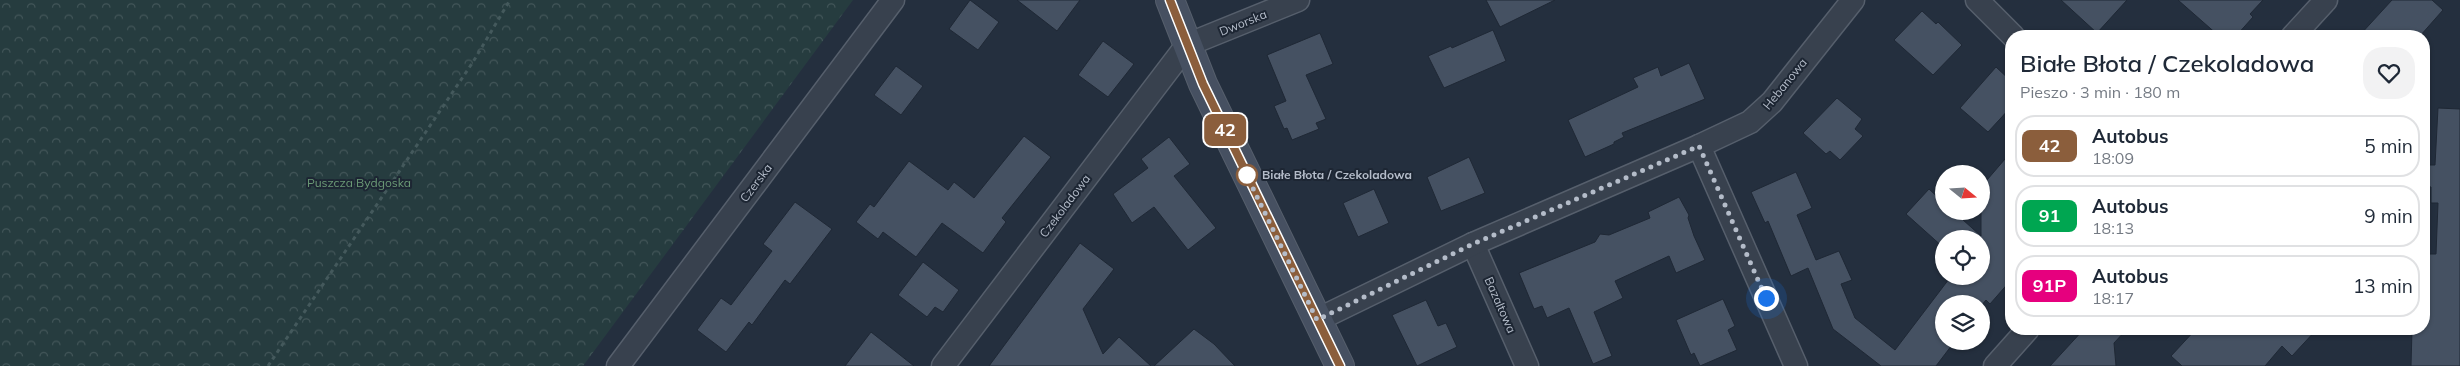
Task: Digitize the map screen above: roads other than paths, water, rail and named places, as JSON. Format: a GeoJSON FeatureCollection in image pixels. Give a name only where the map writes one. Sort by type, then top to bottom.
{"type":"FeatureCollection","features":[{"type":"Feature","properties":{"kind":"street","name":"Czerska"},"geometry":{"type":"LineString","coordinates":[[618,366],[894,0]]}},
{"type":"Feature","properties":{"kind":"street"},"geometry":{"type":"LineString","coordinates":[[1170,0],[1203,84],[1340,366]]}},
{"type":"Feature","properties":{"kind":"street","name":"Dworska"},"geometry":{"type":"LineString","coordinates":[[1187,45],[1298,0]]}},
{"type":"Feature","properties":{"kind":"street","name":"Hebanowa"},"geometry":{"type":"LineString","coordinates":[[1317,320],[1473,244],[1734,131],[1760,115],[1853,0]]}},
{"type":"Feature","properties":{"kind":"street"},"geometry":{"type":"LineString","coordinates":[[1977,0],[2007,30]]}},
{"type":"Feature","properties":{"kind":"street"},"geometry":{"type":"LineString","coordinates":[[2298,30],[2326,0]]}},
{"type":"Feature","properties":{"kind":"street","name":"Czekoladowa"},"geometry":{"type":"LineString","coordinates":[[943,366],[1187,45]]}},
{"type":"Feature","properties":{"kind":"street"},"geometry":{"type":"LineString","coordinates":[[1699,146],[1796,366]]}},
{"type":"Feature","properties":{"kind":"street","name":"Bazaltowa"},"geometry":{"type":"LineString","coordinates":[[1473,244],[1527,366]]}},
{"type":"Feature","properties":{"kind":"street"},"geometry":{"type":"LineString","coordinates":[[1995,366],[2023,335]]}},
{"type":"Feature","properties":{"kind":"place","name":"Białe Błota / Czekoladowa"},"geometry":{"type":"Point","coordinates":[1247,175]}},
{"type":"Feature","properties":{"kind":"park label","name":"Puszcza Bydgoska"},"geometry":{"type":"Point","coordinates":[359,183]}}]}
